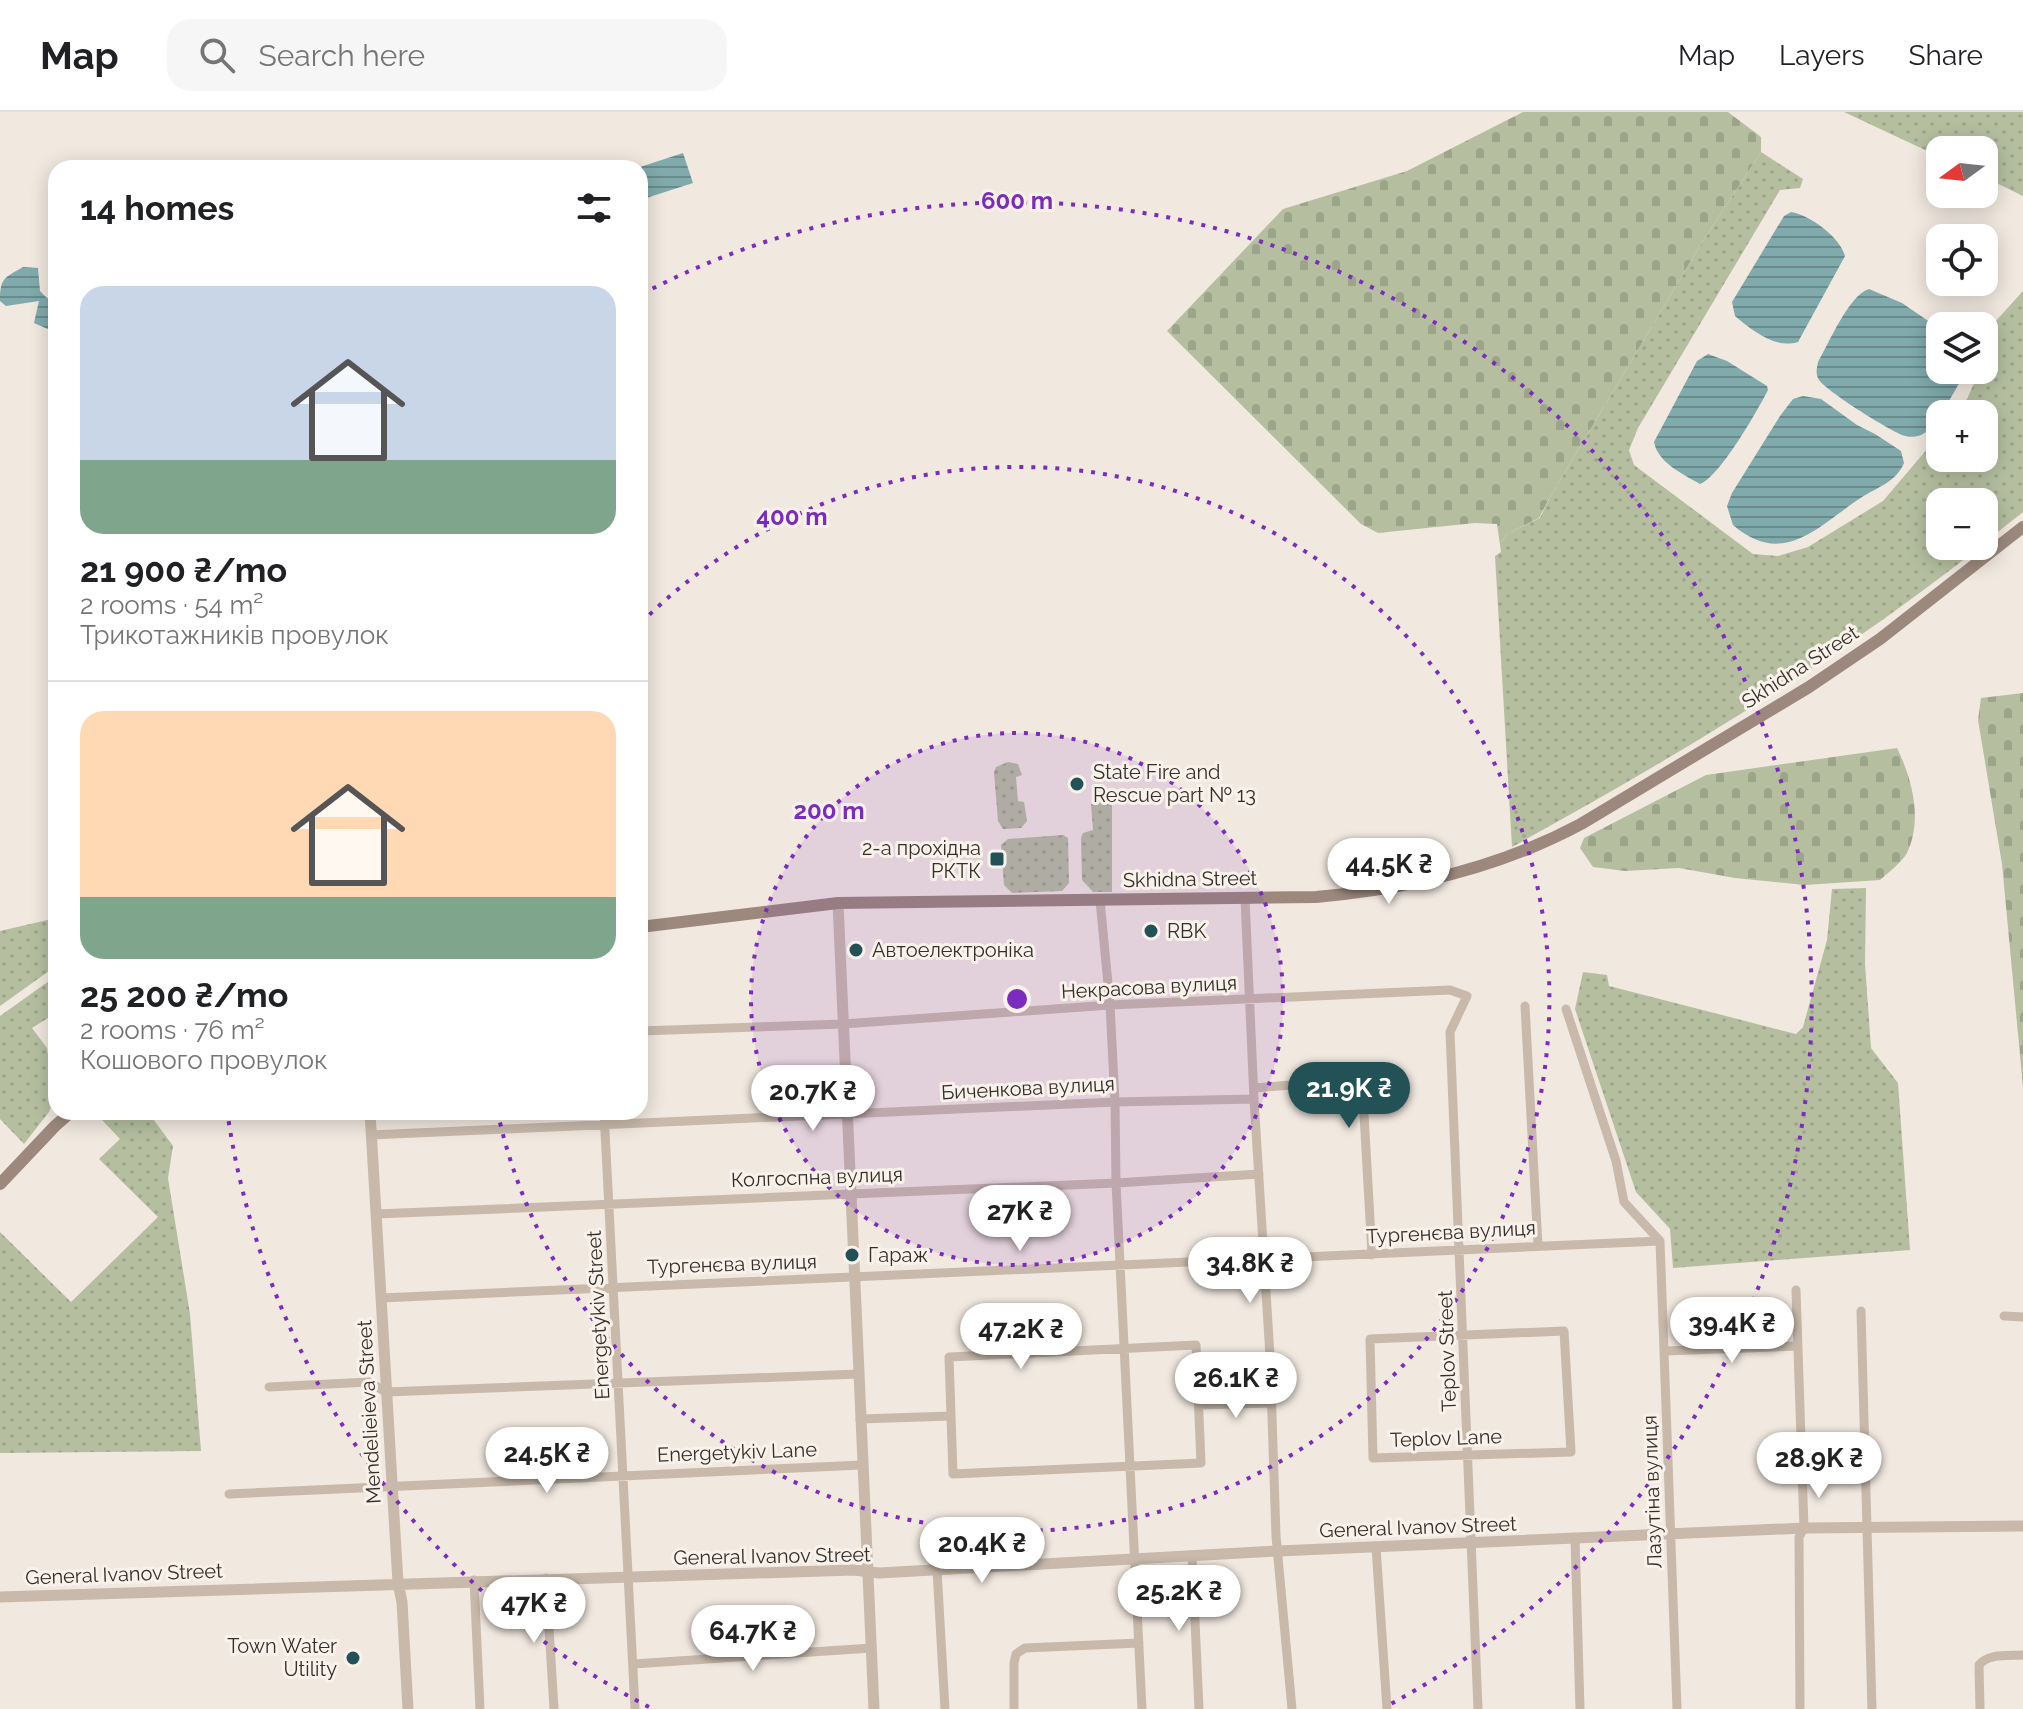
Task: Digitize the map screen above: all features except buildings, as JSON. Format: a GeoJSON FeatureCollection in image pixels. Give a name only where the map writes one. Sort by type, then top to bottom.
{"type":"FeatureCollection","features":[{"type":"Feature","properties":{"kind":"main road","name":"Skhidna Street"},"geometry":{"type":"LineString","coordinates":[[648,926],[838,903],[1245,899],[1360,893],[1428,881],[1506,859],[1550,841],[1667,775],[1809,687],[1880,639],[2023,527]]}},
{"type":"Feature","properties":{"kind":"main road"},"geometry":{"type":"LineString","coordinates":[[0,1184],[62,1120]]}},
{"type":"Feature","properties":{"kind":"street"},"geometry":{"type":"LineString","coordinates":[[1245,899],[1278,1551],[1292,1709]]}},
{"type":"Feature","properties":{"kind":"street"},"geometry":{"type":"LineString","coordinates":[[1100,900],[1110,1005],[1142,1709]]}},
{"type":"Feature","properties":{"kind":"street"},"geometry":{"type":"LineString","coordinates":[[838,903],[874,1709]]}},
{"type":"Feature","properties":{"kind":"street","name":"Некрасова вулиця"},"geometry":{"type":"LineString","coordinates":[[648,1031],[843,1024],[1110,1005],[1450,990],[1467,996]]}},
{"type":"Feature","properties":{"kind":"street","name":"Teplov Street"},"geometry":{"type":"LineString","coordinates":[[1467,996],[1450,1032],[1478,1709]]}},
{"type":"Feature","properties":{"kind":"street"},"geometry":{"type":"LineString","coordinates":[[1525,1006],[1538,1246]]}},
{"type":"Feature","properties":{"kind":"street"},"geometry":{"type":"LineString","coordinates":[[1566,1009],[1616,1161],[1624,1202],[1660,1241]]}},
{"type":"Feature","properties":{"kind":"street","name":"Биченкова вулиця"},"geometry":{"type":"LineString","coordinates":[[371,1135],[1115,1102],[1254,1093],[1362,1079],[1372,1255]]}},
{"type":"Feature","properties":{"kind":"street","name":"Mendelieieva Street"},"geometry":{"type":"LineString","coordinates":[[370,1120],[408,1709]]}},
{"type":"Feature","properties":{"kind":"street","name":"Energetykiv Street"},"geometry":{"type":"LineString","coordinates":[[605,1120],[635,1709]]}},
{"type":"Feature","properties":{"kind":"street","name":"Колгоспна вулиця"},"geometry":{"type":"LineString","coordinates":[[376,1214],[1116,1183],[1259,1174]]}},
{"type":"Feature","properties":{"kind":"street","name":"Тургенєва вулиця"},"geometry":{"type":"LineString","coordinates":[[381,1298],[1660,1241]]}},
{"type":"Feature","properties":{"kind":"street","name":"Лазутіна вулиця"},"geometry":{"type":"LineString","coordinates":[[1660,1241],[1677,1709]]}},
{"type":"Feature","properties":{"kind":"street"},"geometry":{"type":"LineString","coordinates":[[1796,1290],[1804,1528],[1799,1537],[1800,1709]]}},
{"type":"Feature","properties":{"kind":"street"},"geometry":{"type":"LineString","coordinates":[[1861,1311],[1872,1709]]}},
{"type":"Feature","properties":{"kind":"street"},"geometry":{"type":"LineString","coordinates":[[2004,1316],[2023,1317]]}},
{"type":"Feature","properties":{"kind":"street","name":"Teplov Lane"},"geometry":{"type":"LineString","coordinates":[[1564,1331],[1571,1452],[1373,1458],[1370,1339],[1464,1335],[1564,1331]]}},
{"type":"Feature","properties":{"kind":"street"},"geometry":{"type":"LineString","coordinates":[[1196,1345],[1201,1463],[953,1474],[949,1357],[1124,1351],[1196,1345]]}},
{"type":"Feature","properties":{"kind":"street"},"geometry":{"type":"LineString","coordinates":[[1665,1351],[1798,1346]]}},
{"type":"Feature","properties":{"kind":"street"},"geometry":{"type":"LineString","coordinates":[[269,1387],[369,1382],[386,1392],[859,1374]]}},
{"type":"Feature","properties":{"kind":"street"},"geometry":{"type":"LineString","coordinates":[[1200,1405],[1271,1403]]}},
{"type":"Feature","properties":{"kind":"street"},"geometry":{"type":"LineString","coordinates":[[860,1419],[951,1416]]}},
{"type":"Feature","properties":{"kind":"street","name":"Energetykiv Lane"},"geometry":{"type":"LineString","coordinates":[[229,1494],[862,1465]]}},
{"type":"Feature","properties":{"kind":"street","name":"General Ivanov Street"},"geometry":{"type":"LineString","coordinates":[[0,1597],[474,1580],[937,1570],[1192,1555],[1804,1528],[2023,1526]]}},
{"type":"Feature","properties":{"kind":"street"},"geometry":{"type":"LineString","coordinates":[[1575,1538],[1580,1709]]}},
{"type":"Feature","properties":{"kind":"street"},"geometry":{"type":"LineString","coordinates":[[1376,1547],[1387,1709]]}},
{"type":"Feature","properties":{"kind":"street"},"geometry":{"type":"LineString","coordinates":[[1192,1555],[1199,1709]]}},
{"type":"Feature","properties":{"kind":"street"},"geometry":{"type":"LineString","coordinates":[[937,1570],[945,1709]]}},
{"type":"Feature","properties":{"kind":"street"},"geometry":{"type":"LineString","coordinates":[[546,1578],[554,1709]]}},
{"type":"Feature","properties":{"kind":"street"},"geometry":{"type":"LineString","coordinates":[[474,1580],[480,1709]]}},
{"type":"Feature","properties":{"kind":"street"},"geometry":{"type":"LineString","coordinates":[[1014,1709],[1014,1663],[1016,1654],[1025,1648],[1139,1643]]}},
{"type":"Feature","properties":{"kind":"street"},"geometry":{"type":"LineString","coordinates":[[633,1664],[872,1648]]}},
{"type":"Feature","properties":{"kind":"street"},"geometry":{"type":"LineString","coordinates":[[1980,1709],[1979,1665],[1984,1659],[1992,1657],[2023,1655]]}},
{"type":"Feature","properties":{"kind":"green space"},"geometry":{"type":"Polygon","coordinates":[[[1523,112],[1728,112],[1761,137],[1761,152],[1701,244],[1539,518],[1507,534],[1501,542],[1501,552],[1497,524],[1475,523],[1378,533],[1361,524],[1167,331],[1283,209],[1407,171],[1523,112]]]}},
{"type":"Feature","properties":{"kind":"green space"},"geometry":{"type":"Polygon","coordinates":[[[1844,112],[2023,112],[2023,196],[1998,184],[1998,136],[1926,136],[1926,150],[1844,112]]]}},
{"type":"Feature","properties":{"kind":"green space"},"geometry":{"type":"Polygon","coordinates":[[[1761,152],[1803,179],[1800,188],[1780,190],[1638,428],[1629,450],[1634,465],[1753,554],[1778,556],[1808,547],[1883,501],[1926,450],[1926,472],[1998,472],[1998,400],[1966,400],[1974,384],[1998,384],[1998,319],[2023,291],[2023,512],[1998,532],[1998,488],[1926,488],[1926,560],[1963,560],[1869,629],[1753,706],[1512,847],[1495,556],[1501,552],[1501,542],[1507,534],[1540,518],[1701,244],[1761,152]]]}},
{"type":"Feature","properties":{"kind":"green space"},"geometry":{"type":"Polygon","coordinates":[[[2023,693],[2023,1087],[2002,864],[1978,720],[1981,698],[2023,693]]]}},
{"type":"Feature","properties":{"kind":"green space"},"geometry":{"type":"Polygon","coordinates":[[[1897,748],[1914,799],[1914,827],[1907,853],[1880,880],[1805,885],[1735,878],[1679,868],[1625,871],[1593,867],[1580,848],[1584,838],[1706,775],[1897,748]]]}},
{"type":"Feature","properties":{"kind":"green space"},"geometry":{"type":"Polygon","coordinates":[[[1008,762],[1018,764],[1022,775],[1016,777],[1018,801],[1024,802],[1027,821],[1021,828],[1003,829],[998,821],[994,772],[996,767],[1008,762]]]}},
{"type":"Feature","properties":{"kind":"green space"},"geometry":{"type":"Polygon","coordinates":[[[1112,801],[1112,892],[1093,892],[1082,880],[1081,838],[1083,833],[1093,830],[1091,804],[1112,801]]]}},
{"type":"Feature","properties":{"kind":"green space"},"geometry":{"type":"Polygon","coordinates":[[[1063,835],[1068,838],[1069,883],[1062,891],[1012,893],[1004,885],[1001,845],[1008,839],[1063,835]]]}},
{"type":"Feature","properties":{"kind":"green space"},"geometry":{"type":"Polygon","coordinates":[[[1866,888],[1865,964],[1871,1048],[1898,1083],[1910,1250],[1673,1268],[1670,1229],[1636,1192],[1575,1009],[1583,972],[1607,975],[1609,986],[1796,1034],[1803,1027],[1827,940],[1832,889],[1866,888]]]}},
{"type":"Feature","properties":{"kind":"green space"},"geometry":{"type":"Polygon","coordinates":[[[48,920],[48,972],[0,1006],[0,931],[48,920]]]}},
{"type":"Feature","properties":{"kind":"green space"},"geometry":{"type":"Polygon","coordinates":[[[48,982],[48,1018],[32,1028],[47,1048],[48,1113],[24,1144],[0,1119],[0,1016],[48,982]]]}},
{"type":"Feature","properties":{"kind":"green space"},"geometry":{"type":"Polygon","coordinates":[[[102,1120],[154,1120],[173,1146],[168,1178],[190,1314],[201,1451],[0,1453],[0,1232],[71,1302],[158,1217],[99,1159],[120,1139],[102,1120]]]}},
{"type":"Feature","properties":{"kind":"water"},"geometry":{"type":"Polygon","coordinates":[[[683,153],[693,183],[648,197],[648,164],[683,153]]]}},
{"type":"Feature","properties":{"kind":"water"},"geometry":{"type":"Polygon","coordinates":[[[1791,212],[1807,217],[1823,228],[1845,256],[1798,342],[1789,344],[1773,341],[1749,327],[1735,316],[1732,302],[1784,216],[1791,212]]]}},
{"type":"Feature","properties":{"kind":"water"},"geometry":{"type":"Polygon","coordinates":[[[23,267],[38,268],[40,291],[48,298],[48,329],[34,323],[39,301],[6,306],[0,301],[4,280],[23,267]]]}},
{"type":"Feature","properties":{"kind":"water"},"geometry":{"type":"Polygon","coordinates":[[[1869,289],[1902,303],[1926,319],[1926,384],[1959,384],[1949,400],[1926,400],[1926,432],[1921,435],[1907,436],[1894,431],[1845,401],[1818,378],[1818,362],[1840,321],[1862,293],[1869,289]]]}},
{"type":"Feature","properties":{"kind":"water"},"geometry":{"type":"Polygon","coordinates":[[[1708,354],[1727,361],[1767,386],[1768,390],[1727,457],[1700,484],[1666,462],[1654,442],[1697,361],[1708,354]]]}},
{"type":"Feature","properties":{"kind":"water"},"geometry":{"type":"Polygon","coordinates":[[[1803,396],[1821,399],[1901,451],[1904,463],[1901,470],[1880,487],[1800,538],[1785,543],[1769,543],[1751,538],[1733,525],[1727,506],[1780,416],[1793,399],[1803,396]]]}},
{"type":"Feature","properties":{"kind":"place","name":"State Fire and Rescue part № 13"},"geometry":{"type":"Point","coordinates":[1077,784]}},
{"type":"Feature","properties":{"kind":"place","name":"2-а прохідна РКТК"},"geometry":{"type":"Point","coordinates":[997,859]}},
{"type":"Feature","properties":{"kind":"place","name":"RBK"},"geometry":{"type":"Point","coordinates":[1151,931]}},
{"type":"Feature","properties":{"kind":"place","name":"Автоелектроніка"},"geometry":{"type":"Point","coordinates":[856,950]}},
{"type":"Feature","properties":{"kind":"place","name":"Гараж"},"geometry":{"type":"Point","coordinates":[852,1255]}},
{"type":"Feature","properties":{"kind":"place","name":"Town Water Utility"},"geometry":{"type":"Point","coordinates":[353,1658]}}]}
